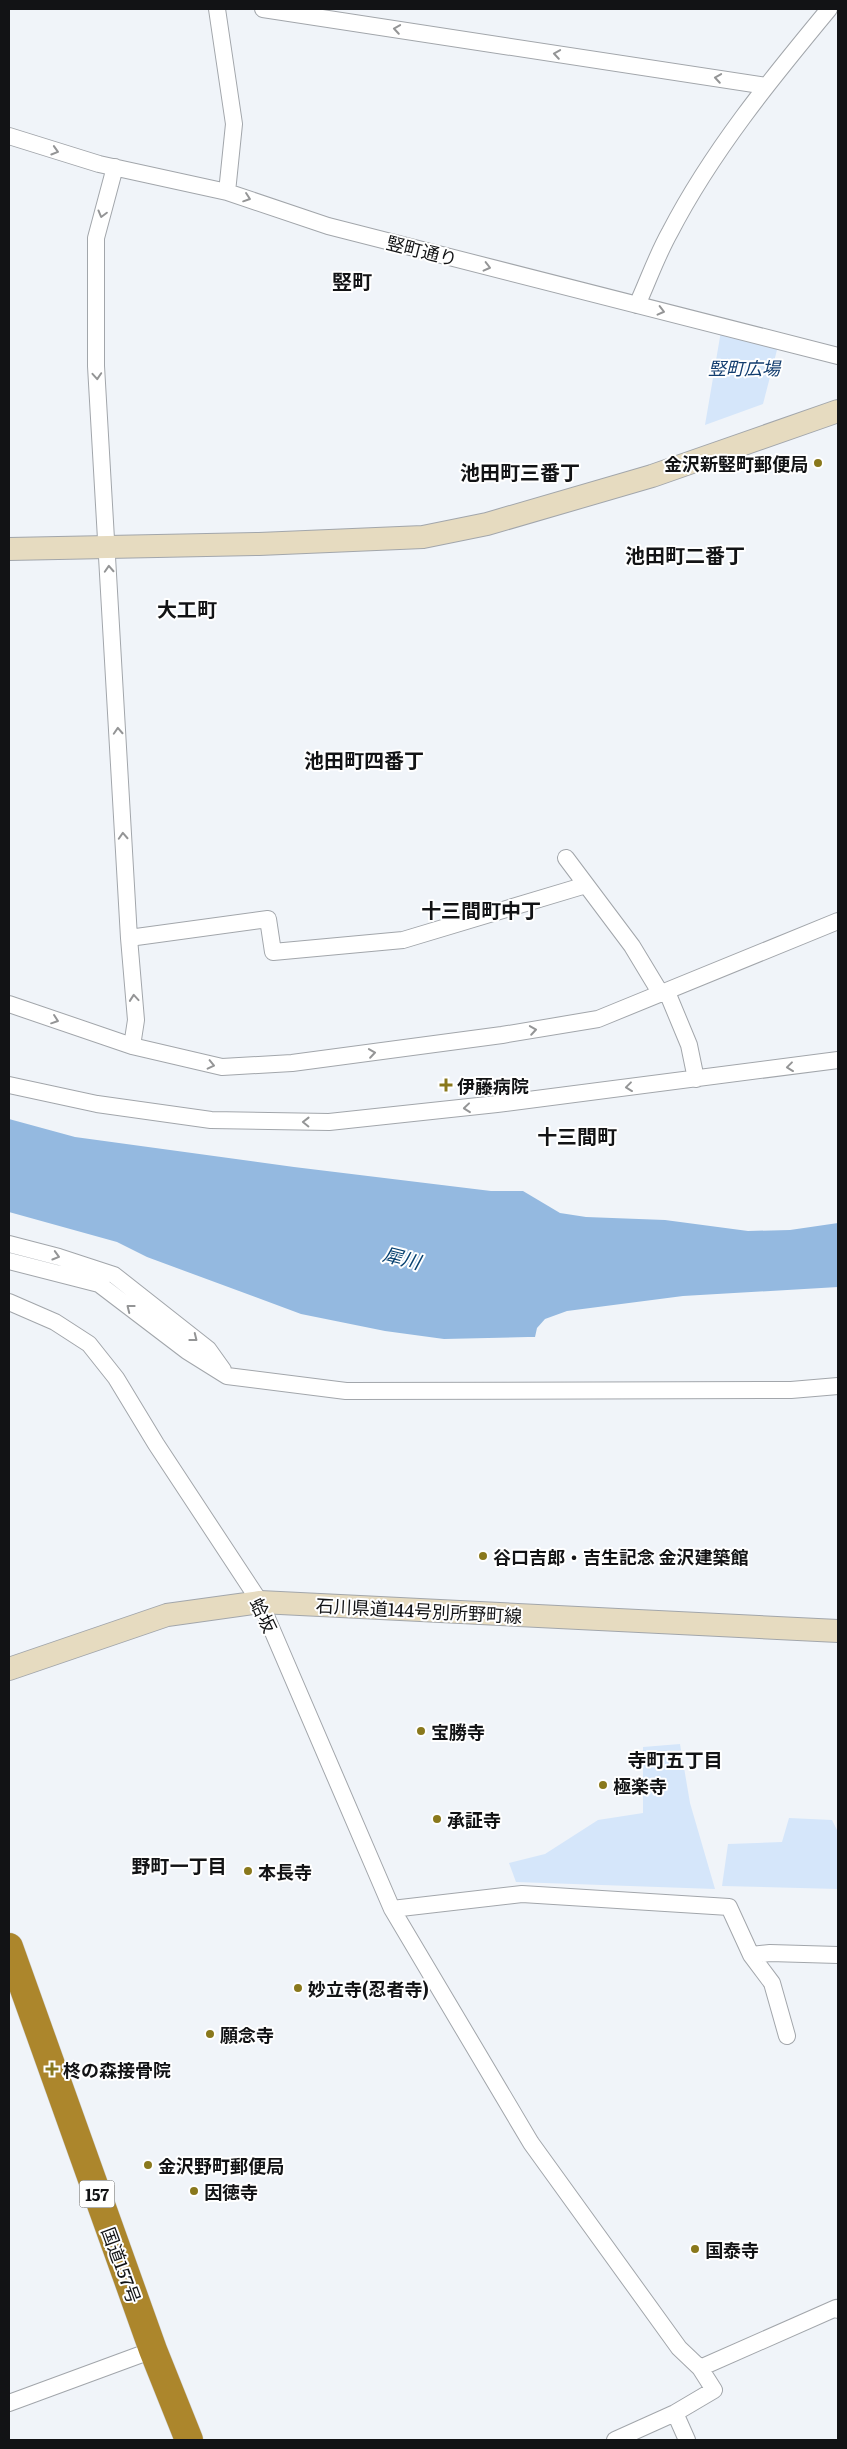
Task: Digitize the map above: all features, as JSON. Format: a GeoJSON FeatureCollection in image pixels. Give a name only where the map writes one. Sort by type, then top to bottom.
{"type":"FeatureCollection","features":[{"type":"Feature","properties":{"kind":"highway","name":"国道157号"},"geometry":{"type":"LineString","coordinates":[[9,1947],[153,2350],[188,2440]]}},
{"type":"Feature","properties":{"kind":"street"},"geometry":{"type":"LineString","coordinates":[[217,9],[234,124],[227,192]]}},
{"type":"Feature","properties":{"kind":"street"},"geometry":{"type":"LineString","coordinates":[[263,9],[766,86]]}},
{"type":"Feature","properties":{"kind":"street"},"geometry":{"type":"LineString","coordinates":[[638,305],[669,233],[695,187],[766,86],[829,9]]}},
{"type":"Feature","properties":{"kind":"street","name":"竪町通り"},"geometry":{"type":"LineString","coordinates":[[9,136],[115,167],[227,192],[328,226],[838,356]]}},
{"type":"Feature","properties":{"kind":"street"},"geometry":{"type":"LineString","coordinates":[[115,167],[96,238],[96,366],[129,938],[136,1020],[132,1046]]}},
{"type":"Feature","properties":{"kind":"street"},"geometry":{"type":"LineString","coordinates":[[9,548],[259,544],[423,537],[487,524],[652,476],[838,411]]}},
{"type":"Feature","properties":{"kind":"street"},"geometry":{"type":"LineString","coordinates":[[566,858],[632,946],[664,993],[689,1045],[696,1079]]}},
{"type":"Feature","properties":{"kind":"street"},"geometry":{"type":"LineString","coordinates":[[129,938],[268,919],[273,952],[402,940],[586,885]]}},
{"type":"Feature","properties":{"kind":"street"},"geometry":{"type":"LineString","coordinates":[[9,1004],[132,1046],[222,1067],[292,1064],[502,1035],[598,1019],[838,921]]}},
{"type":"Feature","properties":{"kind":"street"},"geometry":{"type":"LineString","coordinates":[[9,1085],[97,1104],[211,1120],[329,1122],[497,1104],[838,1060]]}},
{"type":"Feature","properties":{"kind":"street"},"geometry":{"type":"LineString","coordinates":[[9,1244],[59,1256],[114,1275],[208,1349],[227,1376]]}},
{"type":"Feature","properties":{"kind":"street"},"geometry":{"type":"LineString","coordinates":[[9,1262],[99,1284],[187,1351],[227,1376],[346,1392],[791,1390],[838,1386]]}},
{"type":"Feature","properties":{"kind":"street","name":"蛤坂"},"geometry":{"type":"LineString","coordinates":[[9,1302],[55,1322],[89,1344],[116,1378],[156,1444],[260,1602],[392,1909],[531,2143],[679,2348],[700,2368],[714,2390],[675,2413]]}},
{"type":"Feature","properties":{"kind":"street","name":"石川県道144号別所野町線"},"geometry":{"type":"LineString","coordinates":[[9,1669],[167,1615],[260,1602],[838,1631]]}},
{"type":"Feature","properties":{"kind":"street"},"geometry":{"type":"LineString","coordinates":[[392,1909],[522,1894],[729,1907],[751,1955],[772,1983],[787,2036]]}},
{"type":"Feature","properties":{"kind":"street"},"geometry":{"type":"LineString","coordinates":[[751,1955],[770,1953],[838,1955]]}},
{"type":"Feature","properties":{"kind":"street"},"geometry":{"type":"LineString","coordinates":[[700,2368],[836,2308],[838,2310]]}},
{"type":"Feature","properties":{"kind":"street"},"geometry":{"type":"LineString","coordinates":[[9,2403],[153,2350]]}},
{"type":"Feature","properties":{"kind":"street"},"geometry":{"type":"LineString","coordinates":[[614,2440],[675,2413],[687,2440]]}},
{"type":"Feature","properties":{"kind":"green space","name":"竪町広場"},"geometry":{"type":"Polygon","coordinates":[[[721,331],[778,346],[763,404],[705,425],[721,331]]]}},
{"type":"Feature","properties":{"kind":"green space"},"geometry":{"type":"Polygon","coordinates":[[[680,1744],[690,1803],[715,1889],[516,1882],[509,1863],[545,1854],[598,1820],[643,1813],[643,1747],[680,1744]]]}},
{"type":"Feature","properties":{"kind":"green space"},"geometry":{"type":"Polygon","coordinates":[[[789,1818],[832,1820],[838,1832],[838,1889],[722,1886],[728,1844],[782,1842],[789,1818]]]}},
{"type":"Feature","properties":{"kind":"water","name":"犀川"},"geometry":{"type":"Polygon","coordinates":[[[9,1119],[75,1137],[294,1167],[491,1191],[523,1191],[560,1213],[586,1217],[665,1220],[748,1231],[790,1230],[838,1223],[838,1287],[683,1296],[567,1311],[545,1319],[537,1328],[535,1337],[444,1339],[385,1331],[301,1314],[147,1257],[117,1242],[9,1212],[9,1119]]]}},
{"type":"Feature","properties":{"kind":"place","name":"金沢新竪町郵便局"},"geometry":{"type":"Point","coordinates":[818,463]}},
{"type":"Feature","properties":{"kind":"place","name":"伊藤病院"},"geometry":{"type":"Point","coordinates":[446,1085]}},
{"type":"Feature","properties":{"kind":"place","name":"谷口吉郎・吉生記念 金沢建築館"},"geometry":{"type":"Point","coordinates":[483,1556]}},
{"type":"Feature","properties":{"kind":"place","name":"宝勝寺"},"geometry":{"type":"Point","coordinates":[421,1731]}},
{"type":"Feature","properties":{"kind":"place","name":"極楽寺"},"geometry":{"type":"Point","coordinates":[603,1785]}},
{"type":"Feature","properties":{"kind":"place","name":"承証寺"},"geometry":{"type":"Point","coordinates":[437,1819]}},
{"type":"Feature","properties":{"kind":"place","name":"本長寺"},"geometry":{"type":"Point","coordinates":[248,1871]}},
{"type":"Feature","properties":{"kind":"place","name":"妙立寺(忍者寺)"},"geometry":{"type":"Point","coordinates":[298,1988]}},
{"type":"Feature","properties":{"kind":"place","name":"願念寺"},"geometry":{"type":"Point","coordinates":[210,2034]}},
{"type":"Feature","properties":{"kind":"place","name":"柊の森接骨院"},"geometry":{"type":"Point","coordinates":[52,2069]}},
{"type":"Feature","properties":{"kind":"place","name":"金沢野町郵便局"},"geometry":{"type":"Point","coordinates":[148,2165]}},
{"type":"Feature","properties":{"kind":"place","name":"因徳寺"},"geometry":{"type":"Point","coordinates":[194,2191]}},
{"type":"Feature","properties":{"kind":"place","name":"国泰寺"},"geometry":{"type":"Point","coordinates":[695,2249]}},
{"type":"Feature","properties":{"kind":"district","name":"竪町"},"geometry":{"type":"Point","coordinates":[352,280]}},
{"type":"Feature","properties":{"kind":"district","name":"池田町三番丁"},"geometry":{"type":"Point","coordinates":[520,471]}},
{"type":"Feature","properties":{"kind":"district","name":"池田町二番丁"},"geometry":{"type":"Point","coordinates":[685,554]}},
{"type":"Feature","properties":{"kind":"district","name":"大工町"},"geometry":{"type":"Point","coordinates":[187,608]}},
{"type":"Feature","properties":{"kind":"district","name":"池田町四番丁"},"geometry":{"type":"Point","coordinates":[364,759]}},
{"type":"Feature","properties":{"kind":"district","name":"十三間町中丁"},"geometry":{"type":"Point","coordinates":[481,909]}},
{"type":"Feature","properties":{"kind":"district","name":"十三間町"},"geometry":{"type":"Point","coordinates":[577,1135]}},
{"type":"Feature","properties":{"kind":"district","name":"寺町五丁目"},"geometry":{"type":"Point","coordinates":[675,1759]}},
{"type":"Feature","properties":{"kind":"district","name":"野町一丁目"},"geometry":{"type":"Point","coordinates":[179,1865]}}]}
